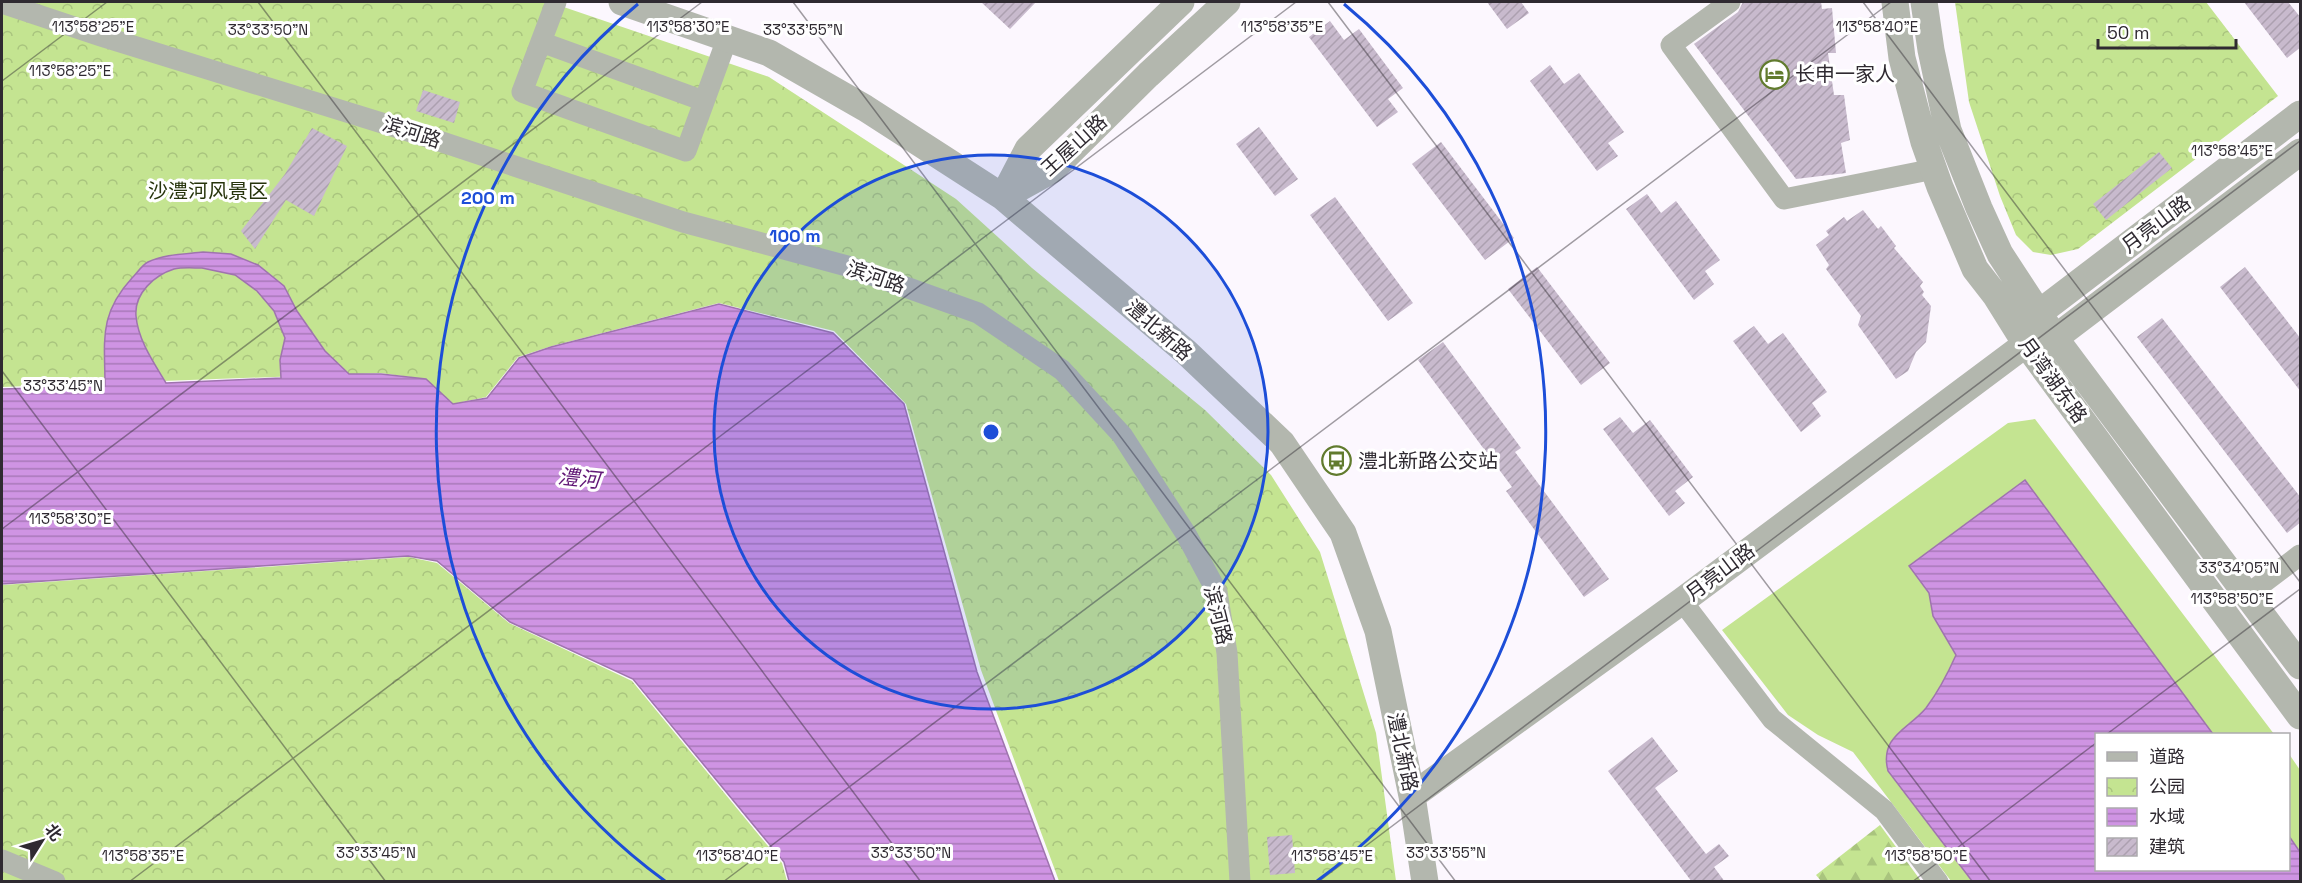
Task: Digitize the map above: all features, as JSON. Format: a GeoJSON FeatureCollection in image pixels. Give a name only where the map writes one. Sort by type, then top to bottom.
{"type":"FeatureCollection","features":[{"type":"Feature","properties":{"kind":"street"},"geometry":{"type":"LineString","coordinates":[[556,2],[522,92],[686,151],[727,39]]}},
{"type":"Feature","properties":{"kind":"street","name":"澧北新路"},"geometry":{"type":"LineString","coordinates":[[622,2],[769,53],[865,108],[1003,197],[1186,352],[1282,443],[1343,533],[1374,620],[1412,796],[1425,882]]}},
{"type":"Feature","properties":{"kind":"street","name":"王屋山路"},"geometry":{"type":"LineString","coordinates":[[1003,197],[1028,149],[1181,2]]}},
{"type":"Feature","properties":{"kind":"street"},"geometry":{"type":"LineString","coordinates":[[1730,2],[1671,45],[1784,200],[1934,169]]}},
{"type":"Feature","properties":{"kind":"street","name":"月湾湖东路"},"geometry":{"type":"LineString","coordinates":[[1895,2],[1902,58],[1924,142],[1975,268],[1996,296],[2026,344],[2301,716]]}},
{"type":"Feature","properties":{"kind":"street","name":"月湾湖东路"},"geometry":{"type":"LineString","coordinates":[[1924,2],[1931,50],[1948,130],[1978,208],[2000,254],[2055,338],[2301,666]]}},
{"type":"Feature","properties":{"kind":"street","name":"滨河路"},"geometry":{"type":"LineString","coordinates":[[2,3],[424,136],[683,222],[847,266],[978,313],[1062,370],[1122,435],[1186,534],[1216,592],[1227,653],[1240,882]]}},
{"type":"Feature","properties":{"kind":"street","name":"王屋山路"},"geometry":{"type":"LineString","coordinates":[[1003,197],[1052,170],[1220,4]]}},
{"type":"Feature","properties":{"kind":"street"},"geometry":{"type":"LineString","coordinates":[[541,42],[704,101]]}},
{"type":"Feature","properties":{"kind":"street","name":"月亮山路"},"geometry":{"type":"LineString","coordinates":[[2039,313],[2301,114]]}},
{"type":"Feature","properties":{"kind":"street","name":"月亮山路"},"geometry":{"type":"LineString","coordinates":[[1412,796],[1682,601],[2026,344],[2055,338],[2301,152]]}},
{"type":"Feature","properties":{"kind":"street"},"geometry":{"type":"LineString","coordinates":[[2026,344],[2039,313]]}},
{"type":"Feature","properties":{"kind":"street"},"geometry":{"type":"LineString","coordinates":[[2247,595],[2301,555]]}},
{"type":"Feature","properties":{"kind":"street"},"geometry":{"type":"LineString","coordinates":[[1682,601],[1772,719],[1884,810],[1938,882]]}},
{"type":"Feature","properties":{"kind":"street"},"geometry":{"type":"LineString","coordinates":[[2,860],[55,882]]}},
{"type":"Feature","properties":{"kind":"green space","name":"沙澧河风景区"},"geometry":{"type":"Polygon","coordinates":[[[2,2],[549,2],[769,77],[956,199],[1032,268],[1205,410],[1271,475],[1320,552],[1376,733],[1396,881],[1059,881],[981,670],[906,404],[834,331],[719,303],[552,346],[518,357],[486,397],[453,404],[426,379],[380,373],[2,387],[2,2]]]}},
{"type":"Feature","properties":{"kind":"green space"},"geometry":{"type":"Polygon","coordinates":[[[1955,2],[2206,2],[2278,96],[2078,249],[2051,255],[2033,252],[2016,235],[2000,196],[1969,102],[1955,2]]]}},
{"type":"Feature","properties":{"kind":"green space"},"geometry":{"type":"Polygon","coordinates":[[[2035,419],[2273,733],[2095,733],[2095,871],[2290,871],[2290,755],[2300,770],[2300,881],[1951,881],[1853,752],[1818,735],[1788,715],[1722,630],[2008,423],[2035,419]]]}},
{"type":"Feature","properties":{"kind":"green space"},"geometry":{"type":"Polygon","coordinates":[[[409,557],[437,563],[509,623],[632,681],[782,863],[787,881],[2,882],[2,585],[409,557]]]}},
{"type":"Feature","properties":{"kind":"green space"},"geometry":{"type":"Polygon","coordinates":[[[1880,825],[1921,881],[1821,881],[1816,875],[1880,825]]]}},
{"type":"Feature","properties":{"kind":"water","name":"澧河"},"geometry":{"type":"Polygon","coordinates":[[[203,252],[231,254],[258,265],[284,286],[297,311],[325,351],[349,374],[381,374],[426,379],[453,404],[487,398],[519,358],[551,347],[719,304],[833,333],[904,404],[977,672],[1055,881],[789,881],[784,862],[633,679],[510,622],[437,561],[408,556],[2,584],[2,389],[105,386],[106,329],[113,304],[121,291],[142,267],[154,259],[203,252]],[[177,268],[153,280],[142,293],[136,308],[137,325],[147,351],[166,383],[281,378],[280,360],[285,338],[274,311],[257,291],[235,275],[202,268],[177,268]]]}},
{"type":"Feature","properties":{"kind":"water"},"geometry":{"type":"Polygon","coordinates":[[[2025,480],[2212,733],[2095,733],[2095,871],[2290,871],[2290,837],[2300,852],[2300,881],[1972,881],[1888,771],[1886,759],[1892,741],[1935,696],[1956,655],[1933,616],[1929,593],[1909,566],[2025,480]]]}},
{"type":"Feature","properties":{"kind":"building"},"geometry":{"type":"Polygon","coordinates":[[[981,2],[1036,2],[1010,29],[981,2]]]}},
{"type":"Feature","properties":{"kind":"building"},"geometry":{"type":"Polygon","coordinates":[[[1487,2],[1521,2],[1529,13],[1507,29],[1487,2]]]}},
{"type":"Feature","properties":{"kind":"building","name":"长申一家人"},"geometry":{"type":"Polygon","coordinates":[[[1743,2],[1821,2],[1822,9],[1832,8],[1836,53],[1828,53],[1834,95],[1844,95],[1850,140],[1841,143],[1846,173],[1796,179],[1694,44],[1738,12],[1743,2]]]}},
{"type":"Feature","properties":{"kind":"building"},"geometry":{"type":"Polygon","coordinates":[[[2244,2],[2288,2],[2301,18],[2301,47],[2287,58],[2244,2]]]}},
{"type":"Feature","properties":{"kind":"building"},"geometry":{"type":"Polygon","coordinates":[[[1330,21],[1344,40],[1359,29],[1403,88],[1388,99],[1398,112],[1377,127],[1309,37],[1330,21]]]}},
{"type":"Feature","properties":{"kind":"building"},"geometry":{"type":"Polygon","coordinates":[[[1550,65],[1564,84],[1579,73],[1624,132],[1608,143],[1618,156],[1597,171],[1530,81],[1550,65]]]}},
{"type":"Feature","properties":{"kind":"building"},"geometry":{"type":"Polygon","coordinates":[[[423,90],[460,102],[454,123],[416,111],[423,90]]]}},
{"type":"Feature","properties":{"kind":"building"},"geometry":{"type":"Polygon","coordinates":[[[1259,127],[1298,179],[1275,196],[1236,144],[1259,127]]]}},
{"type":"Feature","properties":{"kind":"building"},"geometry":{"type":"Polygon","coordinates":[[[312,128],[347,146],[314,216],[286,200],[255,249],[241,231],[285,174],[312,128]]]}},
{"type":"Feature","properties":{"kind":"building"},"geometry":{"type":"Polygon","coordinates":[[[1441,142],[1514,238],[1485,260],[1412,164],[1441,142]]]}},
{"type":"Feature","properties":{"kind":"building"},"geometry":{"type":"Polygon","coordinates":[[[2159,152],[2172,168],[2106,220],[2093,204],[2159,152]]]}},
{"type":"Feature","properties":{"kind":"building"},"geometry":{"type":"Polygon","coordinates":[[[1647,194],[1661,213],[1676,201],[1720,260],[1705,271],[1714,284],[1694,300],[1626,209],[1647,194]]]}},
{"type":"Feature","properties":{"kind":"building"},"geometry":{"type":"Polygon","coordinates":[[[1335,197],[1413,303],[1388,321],[1310,215],[1335,197]]]}},
{"type":"Feature","properties":{"kind":"building"},"geometry":{"type":"Polygon","coordinates":[[[1863,210],[1878,229],[1881,226],[1896,246],[1894,248],[1923,282],[1920,286],[1924,292],[1922,295],[1931,306],[1926,342],[1916,352],[1908,371],[1896,379],[1858,325],[1861,316],[1826,269],[1829,265],[1816,245],[1829,235],[1826,231],[1844,217],[1847,221],[1863,210]]]}},
{"type":"Feature","properties":{"kind":"building"},"geometry":{"type":"Polygon","coordinates":[[[1537,267],[1610,363],[1581,385],[1508,289],[1537,267]]]}},
{"type":"Feature","properties":{"kind":"building"},"geometry":{"type":"Polygon","coordinates":[[[2245,267],[2301,339],[2301,392],[2220,287],[2245,267]]]}},
{"type":"Feature","properties":{"kind":"building"},"geometry":{"type":"Polygon","coordinates":[[[2162,318],[2301,498],[2301,522],[2287,533],[2137,337],[2162,318]]]}},
{"type":"Feature","properties":{"kind":"building"},"geometry":{"type":"Polygon","coordinates":[[[1754,326],[1768,344],[1783,333],[1827,392],[1812,403],[1821,416],[1801,432],[1733,341],[1754,326]]]}},
{"type":"Feature","properties":{"kind":"building"},"geometry":{"type":"Polygon","coordinates":[[[1443,342],[1521,448],[1515,452],[1609,579],[1584,597],[1506,491],[1512,487],[1418,360],[1443,342]]]}},
{"type":"Feature","properties":{"kind":"building"},"geometry":{"type":"Polygon","coordinates":[[[1620,417],[1633,433],[1650,420],[1693,477],[1675,491],[1685,503],[1669,516],[1603,429],[1620,417]]]}},
{"type":"Feature","properties":{"kind":"building"},"geometry":{"type":"Polygon","coordinates":[[[1652,737],[1678,771],[1655,788],[1706,854],[1719,844],[1729,856],[1714,867],[1725,882],[1692,882],[1608,771],[1652,737]]]}},
{"type":"Feature","properties":{"kind":"building"},"geometry":{"type":"Polygon","coordinates":[[[1292,835],[1295,873],[1270,875],[1267,837],[1292,835]]]}},
{"type":"Feature","properties":{"kind":"place","name":"长申一家人"},"geometry":{"type":"Point","coordinates":[1774,74]}},
{"type":"Feature","properties":{"kind":"place","name":"澧北新路公交站"},"geometry":{"type":"Point","coordinates":[1337,461]}}]}
